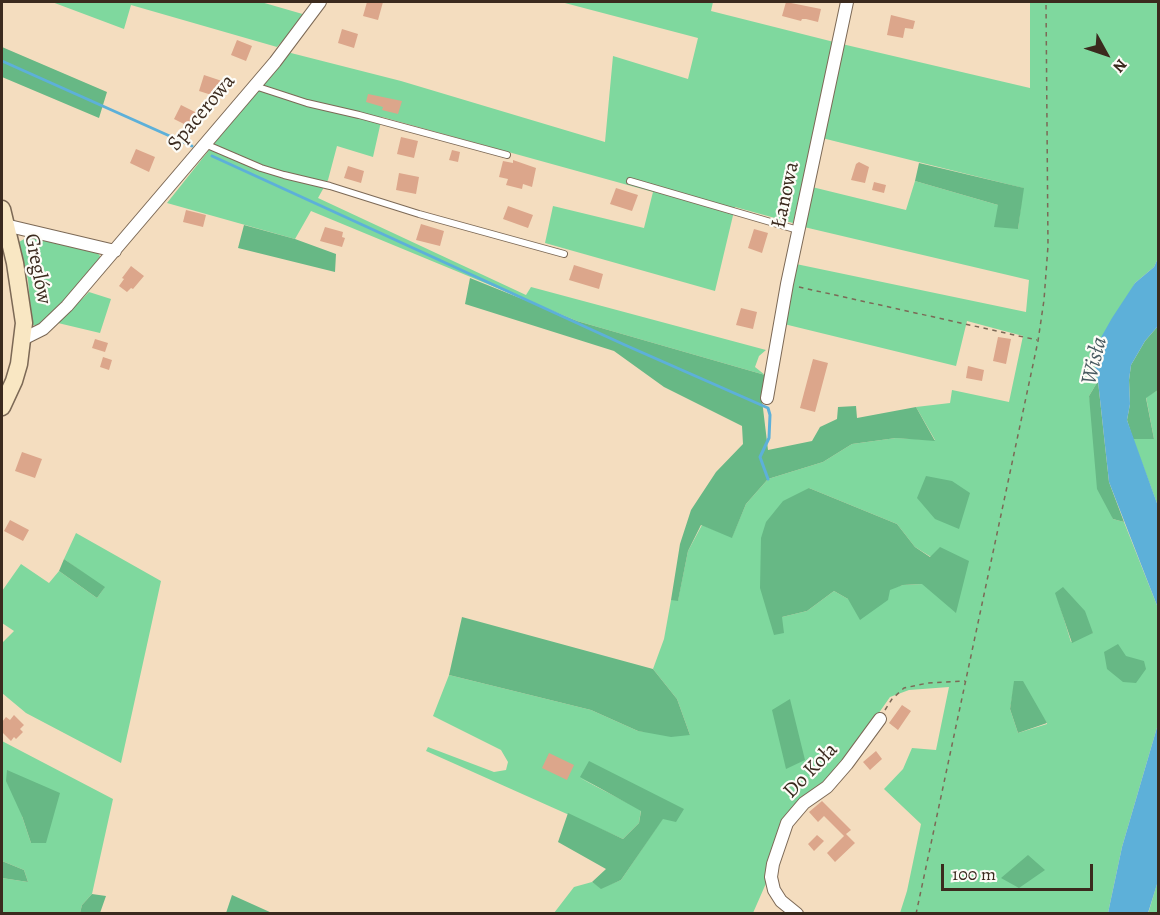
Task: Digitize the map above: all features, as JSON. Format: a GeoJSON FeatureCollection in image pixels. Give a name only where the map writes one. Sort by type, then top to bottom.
{"type":"FeatureCollection","features":[{"type":"Feature","properties":{"kind":"street","name":"Spacerowa"},"geometry":{"type":"LineString","coordinates":[[23,339],[43,329],[67,306],[255,86],[320,2]]}},
{"type":"Feature","properties":{"kind":"street","name":"Łanowa"},"geometry":{"type":"LineString","coordinates":[[767,398],[787,284],[847,2]]}},
{"type":"Feature","properties":{"kind":"street"},"geometry":{"type":"LineString","coordinates":[[3,220],[115,251]]}},
{"type":"Feature","properties":{"kind":"street","name":"Greglów"},"geometry":{"type":"LineString","coordinates":[[3,220],[15,263],[22,303],[23,339]]}},
{"type":"Feature","properties":{"kind":"street"},"geometry":{"type":"LineString","coordinates":[[2,407],[14,381],[23,339]]}},
{"type":"Feature","properties":{"kind":"street","name":"Do Koła"},"geometry":{"type":"LineString","coordinates":[[797,914],[781,901],[774,890],[771,877],[773,864],[787,824],[804,803],[827,787],[880,719]]}},
{"type":"Feature","properties":{"kind":"lane"},"geometry":{"type":"LineString","coordinates":[[255,86],[307,103],[507,155]]}},
{"type":"Feature","properties":{"kind":"lane"},"geometry":{"type":"LineString","coordinates":[[205,144],[261,168],[564,254]]}},
{"type":"Feature","properties":{"kind":"lane"},"geometry":{"type":"LineString","coordinates":[[630,181],[798,230]]}},
{"type":"Feature","properties":{"kind":"path"},"geometry":{"type":"LineString","coordinates":[[916,914],[1038,341],[1044,300],[1048,246],[1046,2]]}},
{"type":"Feature","properties":{"kind":"path"},"geometry":{"type":"LineString","coordinates":[[787,284],[1038,341]]}},
{"type":"Feature","properties":{"kind":"path"},"geometry":{"type":"LineString","coordinates":[[880,719],[892,699],[904,688],[928,683],[966,681]]}},
{"type":"Feature","properties":{"kind":"green space"},"geometry":{"type":"Polygon","coordinates":[[[52,2],[261,2],[306,15],[277,47],[131,5],[124,29],[52,2]]]}},
{"type":"Feature","properties":{"kind":"green space"},"geometry":{"type":"Polygon","coordinates":[[[561,2],[713,2],[711,11],[834,42],[793,223],[735,207],[715,291],[545,243],[553,206],[644,228],[653,192],[382,117],[373,157],[337,146],[328,180],[318,198],[526,295],[531,287],[766,350],[759,356],[755,367],[765,375],[577,321],[311,211],[295,239],[167,203],[287,52],[401,81],[605,142],[613,56],[688,79],[698,38],[561,2]]]}},
{"type":"Feature","properties":{"kind":"green space"},"geometry":{"type":"Polygon","coordinates":[[[1030,2],[1158,2],[1158,258],[1154,267],[1135,283],[1095,366],[1098,381],[1089,396],[1113,519],[1124,522],[1158,608],[1158,724],[1122,847],[1108,913],[900,913],[921,824],[884,789],[903,769],[912,748],[936,750],[949,687],[909,690],[890,697],[848,757],[825,782],[803,799],[753,913],[554,913],[574,887],[592,882],[601,888],[621,880],[663,818],[580,778],[641,810],[639,823],[623,839],[426,751],[428,747],[494,772],[506,770],[508,762],[501,750],[433,716],[449,675],[591,710],[638,731],[690,735],[677,699],[653,669],[664,639],[671,600],[678,600],[688,551],[702,525],[732,537],[746,504],[768,479],[823,462],[852,444],[896,438],[935,440],[916,407],[950,403],[952,390],[1009,402],[1023,336],[967,321],[956,366],[784,324],[796,264],[1026,312],[1029,280],[804,227],[812,187],[906,210],[915,181],[998,205],[1018,229],[1023,188],[822,138],[842,44],[1030,88],[1030,2]],[[809,488],[782,617],[807,611],[834,591],[848,599],[903,585],[922,584],[931,557],[915,547],[897,524],[809,488]],[[1056,593],[1071,642],[1093,633],[1056,593]],[[1015,681],[1010,709],[1018,733],[1047,724],[1015,681]]]}},
{"type":"Feature","properties":{"kind":"green space"},"geometry":{"type":"Polygon","coordinates":[[[2,47],[107,92],[99,118],[2,77],[2,47]]]}},
{"type":"Feature","properties":{"kind":"green space"},"geometry":{"type":"Polygon","coordinates":[[[919,163],[1024,188],[1018,229],[994,227],[998,205],[915,181],[919,163]]]}},
{"type":"Feature","properties":{"kind":"green space"},"geometry":{"type":"Polygon","coordinates":[[[244,225],[295,239],[336,254],[335,272],[238,248],[244,225]]]}},
{"type":"Feature","properties":{"kind":"green space"},"geometry":{"type":"Polygon","coordinates":[[[27,234],[95,250],[100,256],[99,264],[65,304],[38,326],[32,325],[28,280],[19,242],[26,238],[27,234]]]}},
{"type":"Feature","properties":{"kind":"green space"},"geometry":{"type":"Polygon","coordinates":[[[470,278],[577,321],[765,375],[762,400],[768,450],[812,441],[820,427],[837,419],[838,407],[856,406],[857,418],[916,407],[935,441],[896,438],[852,444],[823,462],[768,479],[746,504],[732,538],[701,525],[688,551],[678,601],[671,600],[680,544],[691,510],[716,472],[743,444],[742,426],[664,387],[614,351],[465,304],[470,278]]]}},
{"type":"Feature","properties":{"kind":"green space"},"geometry":{"type":"Polygon","coordinates":[[[89,292],[111,299],[100,333],[58,323],[89,292]]]}},
{"type":"Feature","properties":{"kind":"green space"},"geometry":{"type":"Polygon","coordinates":[[[1158,326],[1158,390],[1146,398],[1154,439],[1133,439],[1127,420],[1130,404],[1131,365],[1145,341],[1158,326]]]}},
{"type":"Feature","properties":{"kind":"green space"},"geometry":{"type":"Polygon","coordinates":[[[1098,381],[1109,482],[1124,522],[1113,519],[1097,489],[1089,396],[1098,381]]]}},
{"type":"Feature","properties":{"kind":"green space"},"geometry":{"type":"Polygon","coordinates":[[[1158,390],[1158,506],[1133,439],[1154,439],[1146,397],[1158,390]]]}},
{"type":"Feature","properties":{"kind":"green space"},"geometry":{"type":"Polygon","coordinates":[[[926,476],[952,481],[970,493],[959,529],[935,519],[917,498],[926,476]]]}},
{"type":"Feature","properties":{"kind":"green space"},"geometry":{"type":"Polygon","coordinates":[[[809,488],[897,524],[915,547],[930,557],[940,547],[969,561],[956,613],[922,584],[903,585],[890,590],[888,600],[860,620],[848,599],[834,591],[807,611],[782,617],[784,633],[774,635],[760,588],[761,538],[766,522],[783,501],[809,488]]]}},
{"type":"Feature","properties":{"kind":"green space"},"geometry":{"type":"Polygon","coordinates":[[[76,533],[161,581],[121,763],[26,713],[2,693],[2,643],[14,631],[2,623],[2,591],[21,564],[49,583],[59,571],[97,598],[104,588],[64,559],[76,533]]]}},
{"type":"Feature","properties":{"kind":"green space"},"geometry":{"type":"Polygon","coordinates":[[[64,559],[105,587],[97,598],[59,571],[64,559]]]}},
{"type":"Feature","properties":{"kind":"green space"},"geometry":{"type":"Polygon","coordinates":[[[1063,587],[1085,611],[1093,633],[1072,643],[1055,593],[1063,587]]]}},
{"type":"Feature","properties":{"kind":"green space"},"geometry":{"type":"Polygon","coordinates":[[[462,617],[653,669],[677,699],[690,735],[671,737],[638,731],[591,710],[449,675],[462,617]]]}},
{"type":"Feature","properties":{"kind":"green space"},"geometry":{"type":"Polygon","coordinates":[[[1118,644],[1126,656],[1144,661],[1146,669],[1136,683],[1123,682],[1107,669],[1104,652],[1118,644]]]}},
{"type":"Feature","properties":{"kind":"green space"},"geometry":{"type":"Polygon","coordinates":[[[1014,681],[1023,681],[1047,723],[1018,733],[1010,709],[1014,681]]]}},
{"type":"Feature","properties":{"kind":"green space"},"geometry":{"type":"Polygon","coordinates":[[[790,699],[805,760],[786,769],[772,710],[790,699]]]}},
{"type":"Feature","properties":{"kind":"green space"},"geometry":{"type":"Polygon","coordinates":[[[2,741],[113,799],[92,894],[82,905],[80,913],[2,913],[2,878],[28,882],[24,870],[2,861],[2,741]],[[22,816],[31,843],[46,843],[22,816]]]}},
{"type":"Feature","properties":{"kind":"green space"},"geometry":{"type":"Polygon","coordinates":[[[589,761],[684,809],[676,822],[663,819],[621,880],[601,889],[592,882],[606,869],[558,842],[568,813],[623,839],[639,823],[641,811],[580,777],[589,761]]]}},
{"type":"Feature","properties":{"kind":"green space"},"geometry":{"type":"Polygon","coordinates":[[[7,770],[60,793],[46,843],[31,843],[6,781],[7,770]]]}},
{"type":"Feature","properties":{"kind":"green space"},"geometry":{"type":"Polygon","coordinates":[[[1028,855],[1045,870],[1019,888],[1001,878],[1028,855]]]}},
{"type":"Feature","properties":{"kind":"green space"},"geometry":{"type":"Polygon","coordinates":[[[2,861],[24,870],[28,882],[2,878],[2,861]]]}},
{"type":"Feature","properties":{"kind":"green space"},"geometry":{"type":"Polygon","coordinates":[[[1158,881],[1158,913],[1148,914],[1156,887],[1158,881]]]}},
{"type":"Feature","properties":{"kind":"green space"},"geometry":{"type":"Polygon","coordinates":[[[92,894],[106,896],[100,913],[80,913],[82,905],[92,894]]]}},
{"type":"Feature","properties":{"kind":"green space"},"geometry":{"type":"Polygon","coordinates":[[[232,895],[272,913],[226,913],[232,895]]]}},
{"type":"Feature","properties":{"kind":"water"},"geometry":{"type":"Polygon","coordinates":[[[1158,258],[1158,326],[1145,341],[1131,365],[1130,404],[1127,420],[1158,506],[1158,608],[1109,482],[1095,366],[1099,341],[1112,318],[1135,283],[1154,267],[1158,258]]]}},
{"type":"Feature","properties":{"kind":"water"},"geometry":{"type":"Polygon","coordinates":[[[1158,724],[1158,881],[1148,913],[1108,913],[1122,847],[1158,724]]]}},
{"type":"Feature","properties":{"kind":"building"},"geometry":{"type":"Polygon","coordinates":[[[367,2],[383,2],[378,20],[363,16],[367,2]]]}},
{"type":"Feature","properties":{"kind":"building"},"geometry":{"type":"Polygon","coordinates":[[[786,2],[821,9],[818,22],[806,19],[801,21],[782,16],[786,2]]]}},
{"type":"Feature","properties":{"kind":"building"},"geometry":{"type":"Polygon","coordinates":[[[891,15],[915,21],[913,29],[905,28],[903,38],[887,35],[891,15]]]}},
{"type":"Feature","properties":{"kind":"building"},"geometry":{"type":"Polygon","coordinates":[[[342,29],[358,34],[354,48],[338,43],[342,29]]]}},
{"type":"Feature","properties":{"kind":"building"},"geometry":{"type":"Polygon","coordinates":[[[237,40],[252,46],[246,61],[231,55],[237,40]]]}},
{"type":"Feature","properties":{"kind":"building"},"geometry":{"type":"Polygon","coordinates":[[[204,75],[222,81],[218,97],[199,91],[204,75]]]}},
{"type":"Feature","properties":{"kind":"building"},"geometry":{"type":"Polygon","coordinates":[[[368,94],[402,101],[398,114],[382,110],[383,107],[366,102],[368,94]]]}},
{"type":"Feature","properties":{"kind":"building"},"geometry":{"type":"Polygon","coordinates":[[[181,105],[199,114],[192,128],[174,119],[181,105]]]}},
{"type":"Feature","properties":{"kind":"building"},"geometry":{"type":"Polygon","coordinates":[[[401,137],[418,141],[414,158],[397,154],[401,137]]]}},
{"type":"Feature","properties":{"kind":"building"},"geometry":{"type":"Polygon","coordinates":[[[136,149],[155,157],[149,172],[130,163],[136,149]]]}},
{"type":"Feature","properties":{"kind":"building"},"geometry":{"type":"Polygon","coordinates":[[[452,150],[460,152],[458,162],[449,160],[452,150]]]}},
{"type":"Feature","properties":{"kind":"building"},"geometry":{"type":"Polygon","coordinates":[[[513,160],[536,168],[532,187],[523,184],[522,189],[506,185],[508,179],[499,177],[503,161],[513,163],[513,160]]]}},
{"type":"Feature","properties":{"kind":"building"},"geometry":{"type":"Polygon","coordinates":[[[859,162],[869,167],[865,183],[851,180],[856,164],[859,162]]]}},
{"type":"Feature","properties":{"kind":"building"},"geometry":{"type":"Polygon","coordinates":[[[348,166],[364,171],[361,183],[344,178],[348,166]]]}},
{"type":"Feature","properties":{"kind":"building"},"geometry":{"type":"Polygon","coordinates":[[[399,173],[419,177],[416,194],[396,190],[399,173]]]}},
{"type":"Feature","properties":{"kind":"building"},"geometry":{"type":"Polygon","coordinates":[[[874,182],[886,185],[884,193],[872,190],[874,182]]]}},
{"type":"Feature","properties":{"kind":"building"},"geometry":{"type":"Polygon","coordinates":[[[616,188],[638,195],[632,211],[610,204],[616,188]]]}},
{"type":"Feature","properties":{"kind":"building"},"geometry":{"type":"Polygon","coordinates":[[[508,206],[533,215],[528,228],[503,219],[508,206]]]}},
{"type":"Feature","properties":{"kind":"building"},"geometry":{"type":"Polygon","coordinates":[[[186,210],[206,215],[203,227],[183,222],[186,210]]]}},
{"type":"Feature","properties":{"kind":"building"},"geometry":{"type":"Polygon","coordinates":[[[421,224],[444,231],[440,246],[416,240],[421,224]]]}},
{"type":"Feature","properties":{"kind":"building"},"geometry":{"type":"Polygon","coordinates":[[[325,227],[343,232],[342,237],[345,238],[342,247],[320,241],[325,227]]]}},
{"type":"Feature","properties":{"kind":"building"},"geometry":{"type":"Polygon","coordinates":[[[754,229],[768,233],[762,253],[748,248],[754,229]]]}},
{"type":"Feature","properties":{"kind":"building"},"geometry":{"type":"Polygon","coordinates":[[[574,265],[603,274],[599,289],[569,280],[574,265]]]}},
{"type":"Feature","properties":{"kind":"building"},"geometry":{"type":"Polygon","coordinates":[[[131,266],[144,276],[133,289],[127,292],[119,286],[131,266]]]}},
{"type":"Feature","properties":{"kind":"building"},"geometry":{"type":"Polygon","coordinates":[[[741,308],[757,312],[753,329],[736,325],[741,308]]]}},
{"type":"Feature","properties":{"kind":"building"},"geometry":{"type":"Polygon","coordinates":[[[998,337],[1011,339],[1006,364],[993,361],[998,337]]]}},
{"type":"Feature","properties":{"kind":"building"},"geometry":{"type":"Polygon","coordinates":[[[95,339],[108,343],[105,352],[92,348],[95,339]]]}},
{"type":"Feature","properties":{"kind":"building"},"geometry":{"type":"Polygon","coordinates":[[[103,357],[112,360],[109,370],[100,367],[103,357]]]}},
{"type":"Feature","properties":{"kind":"building"},"geometry":{"type":"Polygon","coordinates":[[[813,359],[828,363],[815,412],[800,408],[813,359]]]}},
{"type":"Feature","properties":{"kind":"building"},"geometry":{"type":"Polygon","coordinates":[[[968,366],[984,370],[982,381],[966,378],[968,366]]]}},
{"type":"Feature","properties":{"kind":"building"},"geometry":{"type":"Polygon","coordinates":[[[22,452],[42,459],[35,478],[15,471],[22,452]]]}},
{"type":"Feature","properties":{"kind":"building"},"geometry":{"type":"Polygon","coordinates":[[[10,520],[29,530],[23,541],[4,531],[10,520]]]}},
{"type":"Feature","properties":{"kind":"building"},"geometry":{"type":"Polygon","coordinates":[[[902,705],[911,711],[898,730],[889,723],[902,705]]]}},
{"type":"Feature","properties":{"kind":"building"},"geometry":{"type":"Polygon","coordinates":[[[14,715],[24,725],[20,729],[23,732],[11,741],[2,732],[2,722],[6,717],[10,720],[14,715]]]}},
{"type":"Feature","properties":{"kind":"building"},"geometry":{"type":"Polygon","coordinates":[[[876,751],[882,759],[870,770],[863,762],[876,751]]]}},
{"type":"Feature","properties":{"kind":"building"},"geometry":{"type":"Polygon","coordinates":[[[549,753],[574,765],[567,780],[542,768],[549,753]]]}},
{"type":"Feature","properties":{"kind":"building"},"geometry":{"type":"Polygon","coordinates":[[[822,801],[851,830],[846,834],[855,843],[835,862],[827,853],[844,836],[824,816],[818,822],[809,812],[822,801]]]}},
{"type":"Feature","properties":{"kind":"building"},"geometry":{"type":"Polygon","coordinates":[[[817,835],[824,841],[814,851],[808,844],[817,835]]]}},
{"type":"Feature","properties":{"kind":"waterway"},"geometry":{"type":"LineString","coordinates":[[2,61],[192,146]]}},
{"type":"Feature","properties":{"kind":"waterway"},"geometry":{"type":"LineString","coordinates":[[212,156],[768,408],[769,438],[760,457],[768,479]]}},
{"type":"Feature","properties":{"kind":"water label","name":"Wisła"},"geometry":{"type":"Point","coordinates":[1095,361]}}]}
